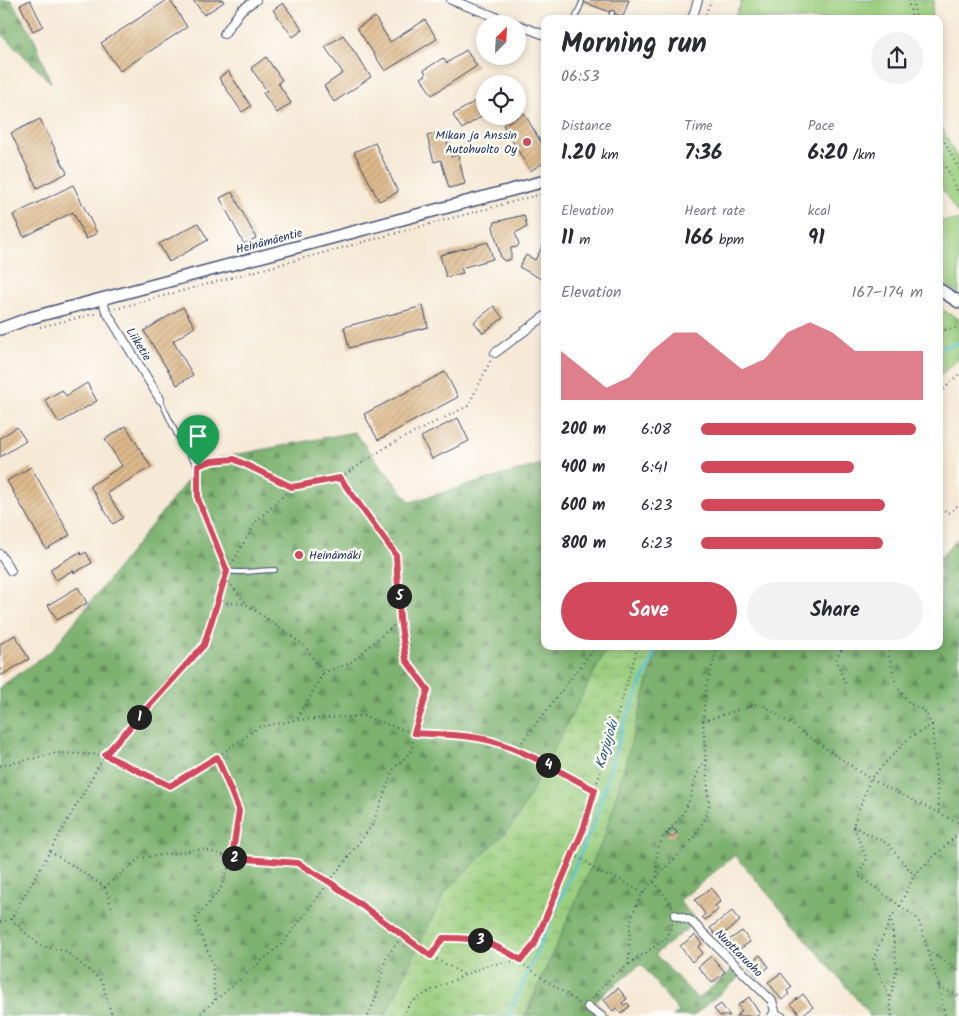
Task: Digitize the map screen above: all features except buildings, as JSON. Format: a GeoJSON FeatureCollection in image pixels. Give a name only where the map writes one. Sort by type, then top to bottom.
{"type":"FeatureCollection","features":[{"type":"Feature","properties":{"kind":"street"},"geometry":{"type":"LineString","coordinates":[[224,34],[241,10],[256,0]]}},
{"type":"Feature","properties":{"kind":"street"},"geometry":{"type":"LineString","coordinates":[[451,0],[492,15]]}},
{"type":"Feature","properties":{"kind":"street"},"geometry":{"type":"LineString","coordinates":[[693,15],[698,0]]}},
{"type":"Feature","properties":{"kind":"street"},"geometry":{"type":"LineString","coordinates":[[526,28],[541,33]]}},
{"type":"Feature","properties":{"kind":"street","name":"Heinämäentie"},"geometry":{"type":"LineString","coordinates":[[0,329],[30,318],[541,182]]}},
{"type":"Feature","properties":{"kind":"street"},"geometry":{"type":"LineString","coordinates":[[943,292],[959,302]]}},
{"type":"Feature","properties":{"kind":"street","name":"Liiketie"},"geometry":{"type":"LineString","coordinates":[[102,299],[106,311],[160,399]]}},
{"type":"Feature","properties":{"kind":"street"},"geometry":{"type":"LineString","coordinates":[[495,354],[541,319]]}},
{"type":"Feature","properties":{"kind":"street"},"geometry":{"type":"LineString","coordinates":[[0,554],[10,571]]}},
{"type":"Feature","properties":{"kind":"street","name":"Nuottaruoho"},"geometry":{"type":"LineString","coordinates":[[675,915],[691,921],[772,1001],[774,1013]]}},
{"type":"Feature","properties":{"kind":"street"},"geometry":{"type":"LineString","coordinates":[[587,1008],[601,1016]]}},
{"type":"Feature","properties":{"kind":"lane"},"geometry":{"type":"LineString","coordinates":[[577,15],[582,2]]}},
{"type":"Feature","properties":{"kind":"lane"},"geometry":{"type":"LineString","coordinates":[[160,399],[178,437],[198,466],[198,499],[227,571],[242,574],[257,570],[275,570]]}},
{"type":"Feature","properties":{"kind":"lane"},"geometry":{"type":"LineString","coordinates":[[774,1013],[784,1016]]}},
{"type":"Feature","properties":{"kind":"path"},"geometry":{"type":"LineString","coordinates":[[706,15],[712,0]]}},
{"type":"Feature","properties":{"kind":"path"},"geometry":{"type":"LineString","coordinates":[[908,0],[911,15]]}},
{"type":"Feature","properties":{"kind":"path"},"geometry":{"type":"LineString","coordinates":[[912,0],[915,15]]}},
{"type":"Feature","properties":{"kind":"path"},"geometry":{"type":"LineString","coordinates":[[943,139],[959,169]]}},
{"type":"Feature","properties":{"kind":"path"},"geometry":{"type":"LineString","coordinates":[[943,160],[959,195]]}},
{"type":"Feature","properties":{"kind":"path"},"geometry":{"type":"LineString","coordinates":[[38,328],[541,194]]}},
{"type":"Feature","properties":{"kind":"path"},"geometry":{"type":"LineString","coordinates":[[943,330],[959,327]]}},
{"type":"Feature","properties":{"kind":"path"},"geometry":{"type":"LineString","coordinates":[[0,922],[11,919],[105,755],[204,645],[227,571],[256,522],[292,487],[340,478],[389,445],[468,406],[495,354]]}},
{"type":"Feature","properties":{"kind":"path"},"geometry":{"type":"LineString","coordinates":[[943,390],[959,374]]}},
{"type":"Feature","properties":{"kind":"path"},"geometry":{"type":"LineString","coordinates":[[198,466],[212,461],[234,459],[292,487]]}},
{"type":"Feature","properties":{"kind":"path"},"geometry":{"type":"LineString","coordinates":[[197,1016],[284,942],[331,883],[373,824],[393,770],[412,750],[414,733],[428,690],[406,660],[400,619],[396,555],[340,478]]}},
{"type":"Feature","properties":{"kind":"path"},"geometry":{"type":"LineString","coordinates":[[943,509],[950,512],[959,504]]}},
{"type":"Feature","properties":{"kind":"path"},"geometry":{"type":"LineString","coordinates":[[225,578],[246,604],[305,646],[323,674]]}},
{"type":"Feature","properties":{"kind":"path"},"geometry":{"type":"LineString","coordinates":[[217,602],[246,604]]}},
{"type":"Feature","properties":{"kind":"path"},"geometry":{"type":"LineString","coordinates":[[296,720],[323,674],[350,663],[400,619]]}},
{"type":"Feature","properties":{"kind":"path"},"geometry":{"type":"LineString","coordinates":[[516,750],[593,650]]}},
{"type":"Feature","properties":{"kind":"path"},"geometry":{"type":"LineString","coordinates":[[403,1016],[410,1003],[432,990],[488,965],[521,960],[534,945],[583,830],[637,650]]}},
{"type":"Feature","properties":{"kind":"path"},"geometry":{"type":"LineString","coordinates":[[628,965],[630,922],[635,908],[658,877],[700,831],[706,817],[709,806],[703,721],[706,686],[717,650]]}},
{"type":"Feature","properties":{"kind":"path"},"geometry":{"type":"LineString","coordinates":[[841,650],[836,658],[845,684]]}},
{"type":"Feature","properties":{"kind":"path"},"geometry":{"type":"LineString","coordinates":[[888,650],[896,685],[909,703],[924,710],[932,725],[939,813]]}},
{"type":"Feature","properties":{"kind":"path"},"geometry":{"type":"LineString","coordinates":[[703,721],[760,703],[870,779],[959,823]]}},
{"type":"Feature","properties":{"kind":"path"},"geometry":{"type":"LineString","coordinates":[[0,766],[57,753],[105,755],[170,786],[217,757],[259,726],[296,720],[363,716],[414,733],[461,736],[497,742],[595,790]]}},
{"type":"Feature","properties":{"kind":"path"},"geometry":{"type":"LineString","coordinates":[[932,725],[909,738],[870,779],[853,826],[867,860],[858,875],[918,919],[939,987],[945,1016]]}},
{"type":"Feature","properties":{"kind":"path"},"geometry":{"type":"LineString","coordinates":[[215,1001],[212,962],[195,919],[220,890],[232,858],[239,811],[217,757]]}},
{"type":"Feature","properties":{"kind":"path"},"geometry":{"type":"LineString","coordinates":[[658,877],[655,866],[663,837],[679,821],[687,806],[696,771],[707,758]]}},
{"type":"Feature","properties":{"kind":"path"},"geometry":{"type":"LineString","coordinates":[[853,826],[888,844],[914,875]]}},
{"type":"Feature","properties":{"kind":"path"},"geometry":{"type":"LineString","coordinates":[[892,1016],[890,998],[873,960],[891,918],[900,905],[914,875],[959,833]]}},
{"type":"Feature","properties":{"kind":"path"},"geometry":{"type":"LineString","coordinates":[[105,887],[140,858],[202,849],[232,858],[298,863],[331,883],[431,956],[465,975]]}},
{"type":"Feature","properties":{"kind":"path"},"geometry":{"type":"LineString","coordinates":[[50,851],[105,887],[113,911]]}},
{"type":"Feature","properties":{"kind":"path"},"geometry":{"type":"LineString","coordinates":[[572,855],[577,856],[597,871],[626,882],[644,894]]}},
{"type":"Feature","properties":{"kind":"path"},"geometry":{"type":"LineString","coordinates":[[431,956],[443,938],[471,937],[500,948],[521,960],[532,971],[563,990],[587,1008],[593,996],[611,977],[666,940],[675,915],[667,898],[654,882]]}},
{"type":"Feature","properties":{"kind":"path"},"geometry":{"type":"LineString","coordinates":[[890,998],[897,967],[891,918]]}},
{"type":"Feature","properties":{"kind":"path"},"geometry":{"type":"LineString","coordinates":[[11,919],[40,946],[65,951],[102,981],[111,1013],[114,1016]]}},
{"type":"Feature","properties":{"kind":"path"},"geometry":{"type":"LineString","coordinates":[[368,1016],[375,1000],[386,958],[403,936]]}},
{"type":"Feature","properties":{"kind":"path"},"geometry":{"type":"LineString","coordinates":[[928,951],[959,970]]}},
{"type":"Feature","properties":{"kind":"path"},"geometry":{"type":"LineString","coordinates":[[939,987],[959,996]]}},
{"type":"Feature","properties":{"kind":"green space"},"geometry":{"type":"Polygon","coordinates":[[[0,0],[11,0],[34,38],[51,83],[0,32],[0,0]]]}},
{"type":"Feature","properties":{"kind":"green space"},"geometry":{"type":"Polygon","coordinates":[[[739,0],[934,0],[932,15],[736,15],[742,1],[739,0]]]}},
{"type":"Feature","properties":{"kind":"green space"},"geometry":{"type":"Polygon","coordinates":[[[943,130],[959,162],[959,216],[943,190],[943,130]]]}},
{"type":"Feature","properties":{"kind":"green space"},"geometry":{"type":"Polygon","coordinates":[[[959,220],[959,293],[943,284],[943,221],[959,220]]]}},
{"type":"Feature","properties":{"kind":"green space"},"geometry":{"type":"Polygon","coordinates":[[[943,311],[959,319],[959,359],[943,372],[943,311]]]}},
{"type":"Feature","properties":{"kind":"green space"},"geometry":{"type":"Polygon","coordinates":[[[354,432],[410,502],[541,464],[541,650],[606,650],[515,823],[445,892],[385,1016],[0,1016],[0,687],[52,650],[203,461],[354,432]]]}},
{"type":"Feature","properties":{"kind":"green space"},"geometry":{"type":"Polygon","coordinates":[[[959,537],[959,1016],[868,1016],[870,1015],[735,855],[679,901],[697,921],[655,954],[698,999],[733,969],[741,976],[693,1016],[673,1016],[679,1012],[641,964],[595,1001],[608,1016],[525,1016],[606,832],[657,650],[943,650],[943,555],[959,537]]]}},
{"type":"Feature","properties":{"kind":"green space"},"geometry":{"type":"Polygon","coordinates":[[[606,650],[657,650],[606,832],[525,1016],[385,1016],[445,892],[515,823],[606,650]]]}},
{"type":"Feature","properties":{"kind":"waterway","name":"Karjujoki"},"geometry":{"type":"LineString","coordinates":[[943,347],[959,343]]}},
{"type":"Feature","properties":{"kind":"waterway","name":"Karjujoki"},"geometry":{"type":"LineString","coordinates":[[508,1016],[595,821],[623,725],[656,650]]}},
{"type":"Feature","properties":{"kind":"place","name":"Mikan ja Anssin Autohuolto Oy"},"geometry":{"type":"Point","coordinates":[527,142]}},
{"type":"Feature","properties":{"kind":"place","name":"Heinämäki"},"geometry":{"type":"Point","coordinates":[299,555]}},
{"type":"Feature","properties":{"kind":"route"},"geometry":{"type":"LineString","coordinates":[[234,459],[292,487],[340,478],[396,555],[400,619],[406,660],[428,690],[414,733],[461,736],[497,742],[534,758],[595,790],[583,830],[534,945],[521,960],[500,948],[471,937],[443,938],[431,956],[331,883],[298,863],[232,858],[239,811],[217,757],[170,786],[105,755],[204,645],[227,571],[198,499],[198,466],[212,461],[234,459]]}}]}
